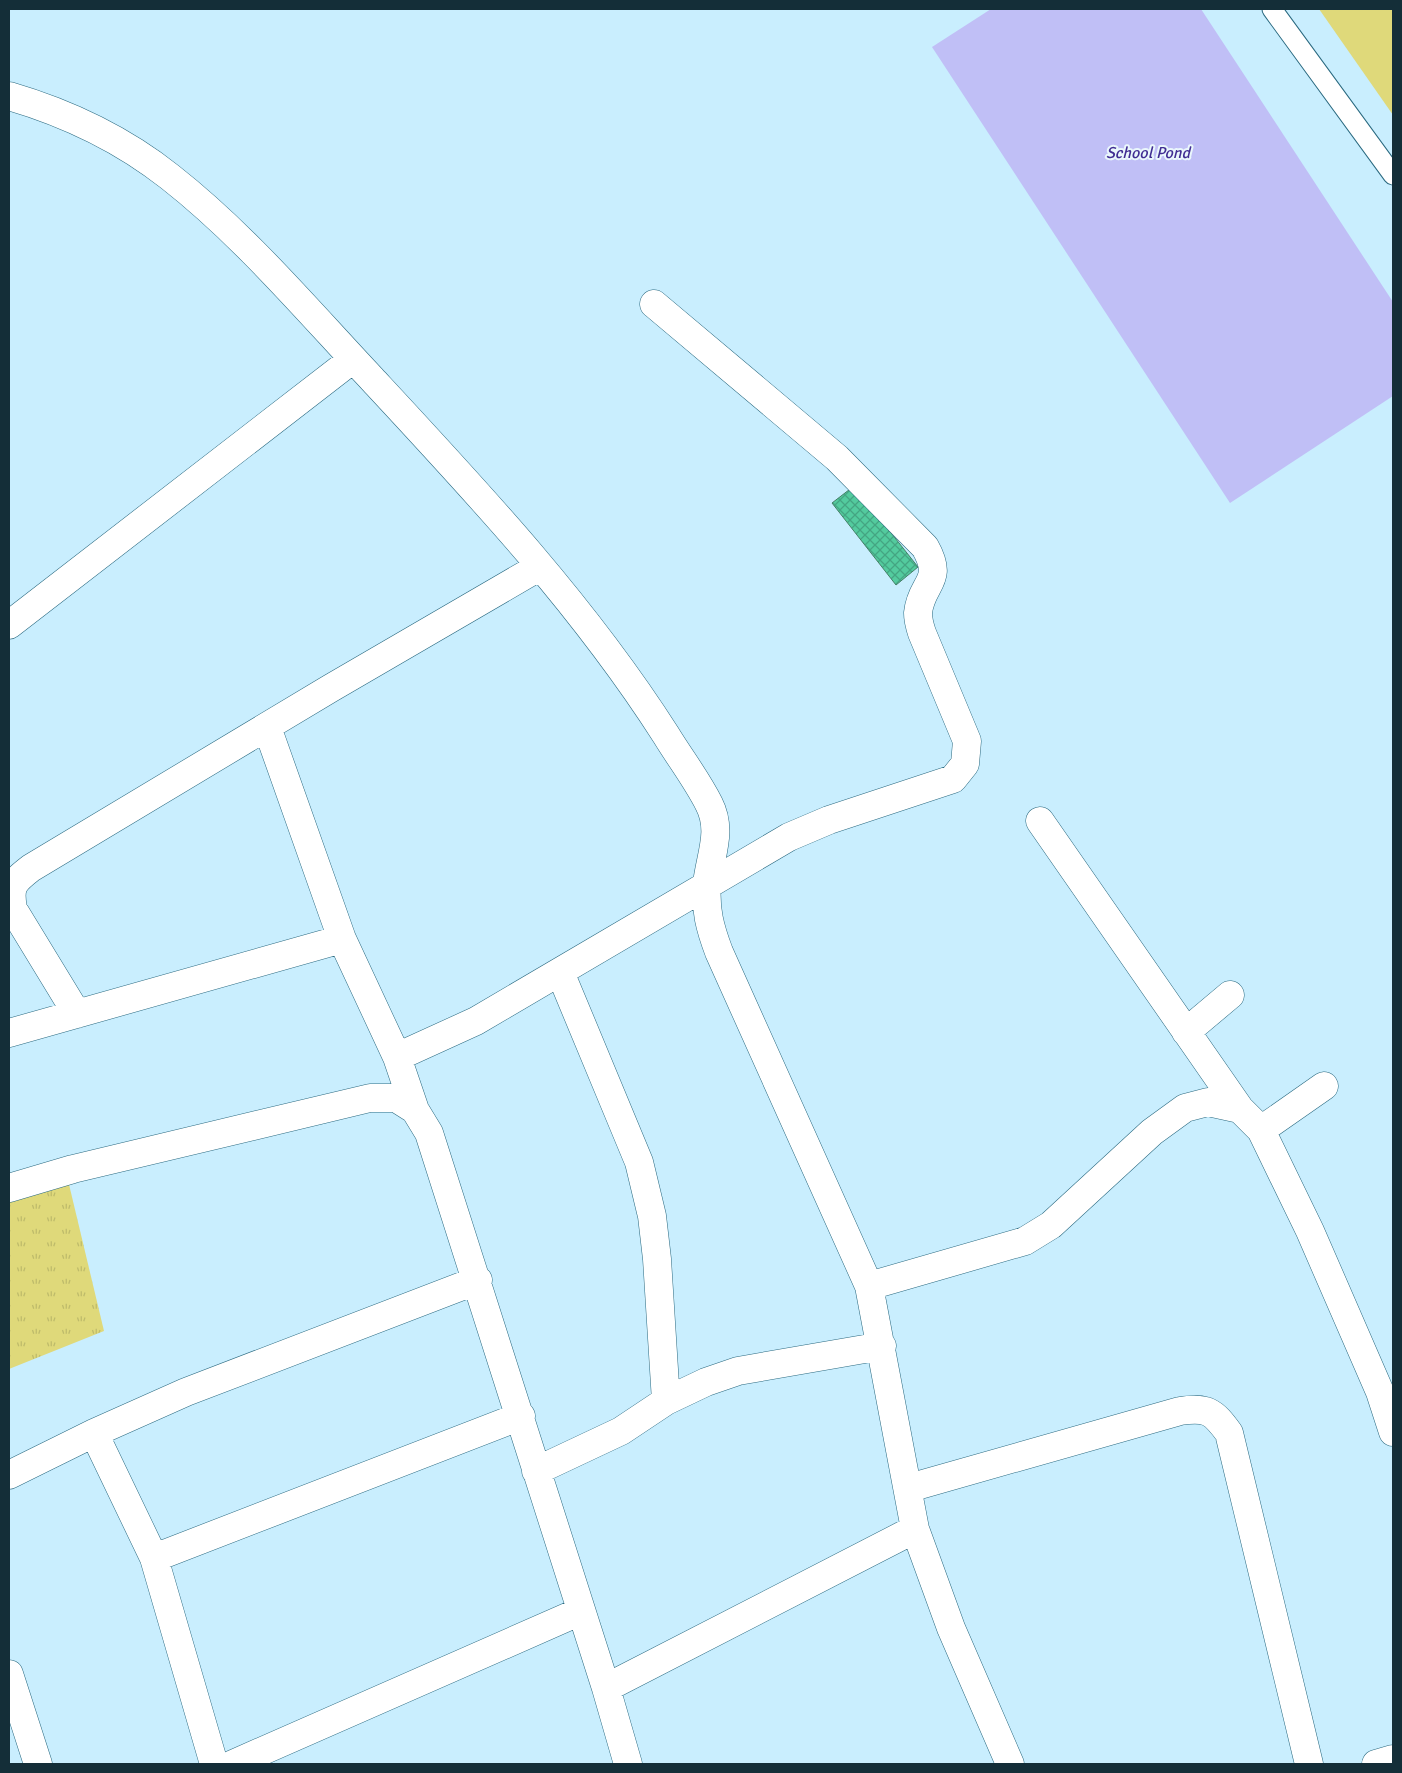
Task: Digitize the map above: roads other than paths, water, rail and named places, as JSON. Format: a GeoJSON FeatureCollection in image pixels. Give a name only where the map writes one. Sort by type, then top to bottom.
{"type":"FeatureCollection","features":[{"type":"Feature","properties":{"kind":"street"},"geometry":{"type":"LineString","coordinates":[[9,96],[48,108],[101,132],[169,176],[266,266],[470,484],[589,625],[644,702],[711,806],[717,837],[708,884],[707,919],[719,952],[869,1286],[909,1488],[915,1529],[951,1628],[1010,1764]]}},
{"type":"Feature","properties":{"kind":"street"},"geometry":{"type":"LineString","coordinates":[[397,1057],[476,1021],[789,837],[830,820],[953,779],[965,764],[967,741],[922,633],[918,615],[921,599],[932,580],[934,563],[925,547],[837,458],[654,304]]}},
{"type":"Feature","properties":{"kind":"street"},"geometry":{"type":"LineString","coordinates":[[9,625],[353,359]]}},
{"type":"Feature","properties":{"kind":"street"},"geometry":{"type":"LineString","coordinates":[[77,1014],[13,909],[10,892],[16,879],[31,868],[539,567]]}},
{"type":"Feature","properties":{"kind":"street"},"geometry":{"type":"LineString","coordinates":[[268,727],[342,939],[397,1057],[415,1110],[430,1133],[478,1280],[628,1764]]}},
{"type":"Feature","properties":{"kind":"street"},"geometry":{"type":"LineString","coordinates":[[1040,821],[1240,1109],[1261,1130],[1310,1232],[1380,1392],[1393,1432]]}},
{"type":"Feature","properties":{"kind":"street"},"geometry":{"type":"LineString","coordinates":[[9,1034],[342,939]]}},
{"type":"Feature","properties":{"kind":"street"},"geometry":{"type":"LineString","coordinates":[[560,972],[639,1162],[652,1216],[657,1259],[666,1401]]}},
{"type":"Feature","properties":{"kind":"street"},"geometry":{"type":"LineString","coordinates":[[1186,1032],[1230,995]]}},
{"type":"Feature","properties":{"kind":"street"},"geometry":{"type":"LineString","coordinates":[[1261,1130],[1324,1086]]}},
{"type":"Feature","properties":{"kind":"street"},"geometry":{"type":"LineString","coordinates":[[9,1188],[73,1170],[370,1098],[396,1098],[415,1110]]}},
{"type":"Feature","properties":{"kind":"street"},"geometry":{"type":"LineString","coordinates":[[869,1286],[1025,1241],[1051,1225],[1152,1132],[1185,1108],[1208,1102],[1240,1109]]}},
{"type":"Feature","properties":{"kind":"street"},"geometry":{"type":"LineString","coordinates":[[9,1475],[94,1433],[186,1392],[478,1280]]}},
{"type":"Feature","properties":{"kind":"street"},"geometry":{"type":"LineString","coordinates":[[536,1471],[621,1431],[666,1401],[706,1382],[738,1371],[882,1346]]}},
{"type":"Feature","properties":{"kind":"street"},"geometry":{"type":"LineString","coordinates":[[909,1488],[1180,1411],[1199,1408],[1218,1417],[1229,1433],[1309,1764]]}},
{"type":"Feature","properties":{"kind":"street"},"geometry":{"type":"LineString","coordinates":[[154,1558],[520,1416]]}},
{"type":"Feature","properties":{"kind":"street"},"geometry":{"type":"LineString","coordinates":[[94,1433],[154,1558],[214,1764]]}},
{"type":"Feature","properties":{"kind":"street"},"geometry":{"type":"LineString","coordinates":[[606,1688],[915,1529]]}},
{"type":"Feature","properties":{"kind":"street"},"geometry":{"type":"LineString","coordinates":[[232,1764],[580,1611]]}},
{"type":"Feature","properties":{"kind":"street"},"geometry":{"type":"LineString","coordinates":[[9,1674],[38,1764]]}},
{"type":"Feature","properties":{"kind":"street"},"geometry":{"type":"LineString","coordinates":[[1376,1764],[1393,1759]]}},
{"type":"Feature","properties":{"kind":"lane"},"geometry":{"type":"LineString","coordinates":[[1272,9],[1393,176]]}},
{"type":"Feature","properties":{"kind":"water","name":"School Pond"},"geometry":{"type":"Polygon","coordinates":[[[991,9],[1201,9],[1393,302],[1393,396],[1230,503],[932,47],[991,9]]]}}]}
